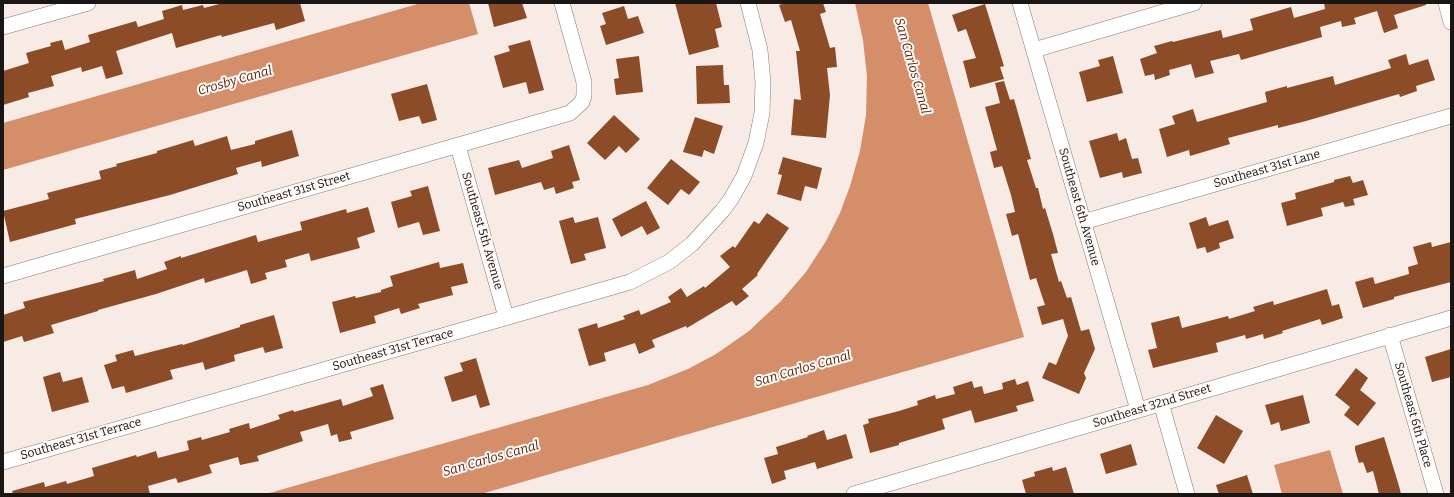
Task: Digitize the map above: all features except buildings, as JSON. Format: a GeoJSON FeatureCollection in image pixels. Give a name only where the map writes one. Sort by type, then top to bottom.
{"type":"FeatureCollection","features":[{"type":"Feature","properties":{"kind":"street"},"geometry":{"type":"LineString","coordinates":[[3,27],[88,3]]}},
{"type":"Feature","properties":{"kind":"street","name":"Southeast 31st Street"},"geometry":{"type":"LineString","coordinates":[[3,276],[566,116],[582,102],[584,96],[584,82],[562,3]]}},
{"type":"Feature","properties":{"kind":"street","name":"Southeast 31st Terrace"},"geometry":{"type":"LineString","coordinates":[[3,462],[623,284],[663,265],[692,244],[713,223],[731,199],[744,176],[756,144],[761,120],[763,82],[760,50],[748,3]]}},
{"type":"Feature","properties":{"kind":"street","name":"Southeast 6th Avenue"},"geometry":{"type":"LineString","coordinates":[[1020,3],[1138,410]]}},
{"type":"Feature","properties":{"kind":"street"},"geometry":{"type":"LineString","coordinates":[[1034,50],[1194,3]]}},
{"type":"Feature","properties":{"kind":"street"},"geometry":{"type":"LineString","coordinates":[[1446,3],[1451,22]]}},
{"type":"Feature","properties":{"kind":"street","name":"Southeast 31st Lane"},"geometry":{"type":"LineString","coordinates":[[1083,222],[1451,116]]}},
{"type":"Feature","properties":{"kind":"street","name":"Southeast 5th Avenue"},"geometry":{"type":"LineString","coordinates":[[458,146],[506,317]]}},
{"type":"Feature","properties":{"kind":"street","name":"Southeast 32nd Street"},"geometry":{"type":"LineString","coordinates":[[854,494],[1451,318]]}},
{"type":"Feature","properties":{"kind":"street","name":"Southeast 6th Place"},"geometry":{"type":"LineString","coordinates":[[1390,335],[1436,494]]}},
{"type":"Feature","properties":{"kind":"street"},"geometry":{"type":"LineString","coordinates":[[1161,403],[1187,494]]}},
{"type":"Feature","properties":{"kind":"water","name":"Crosby Canal"},"geometry":{"type":"Polygon","coordinates":[[[421,3],[469,3],[478,34],[3,170],[3,123],[421,3]]]}},
{"type":"Feature","properties":{"kind":"water","name":"San Carlos Canal"},"geometry":{"type":"Polygon","coordinates":[[[855,3],[928,3],[1024,337],[481,494],[266,494],[648,385],[688,369],[716,354],[749,331],[781,301],[806,272],[826,241],[840,213],[850,186],[860,151],[866,115],[867,76],[863,40],[855,3]]]}},
{"type":"Feature","properties":{"kind":"water"},"geometry":{"type":"Polygon","coordinates":[[[1330,450],[1343,494],[1282,494],[1274,465],[1330,450]]]}}]}
